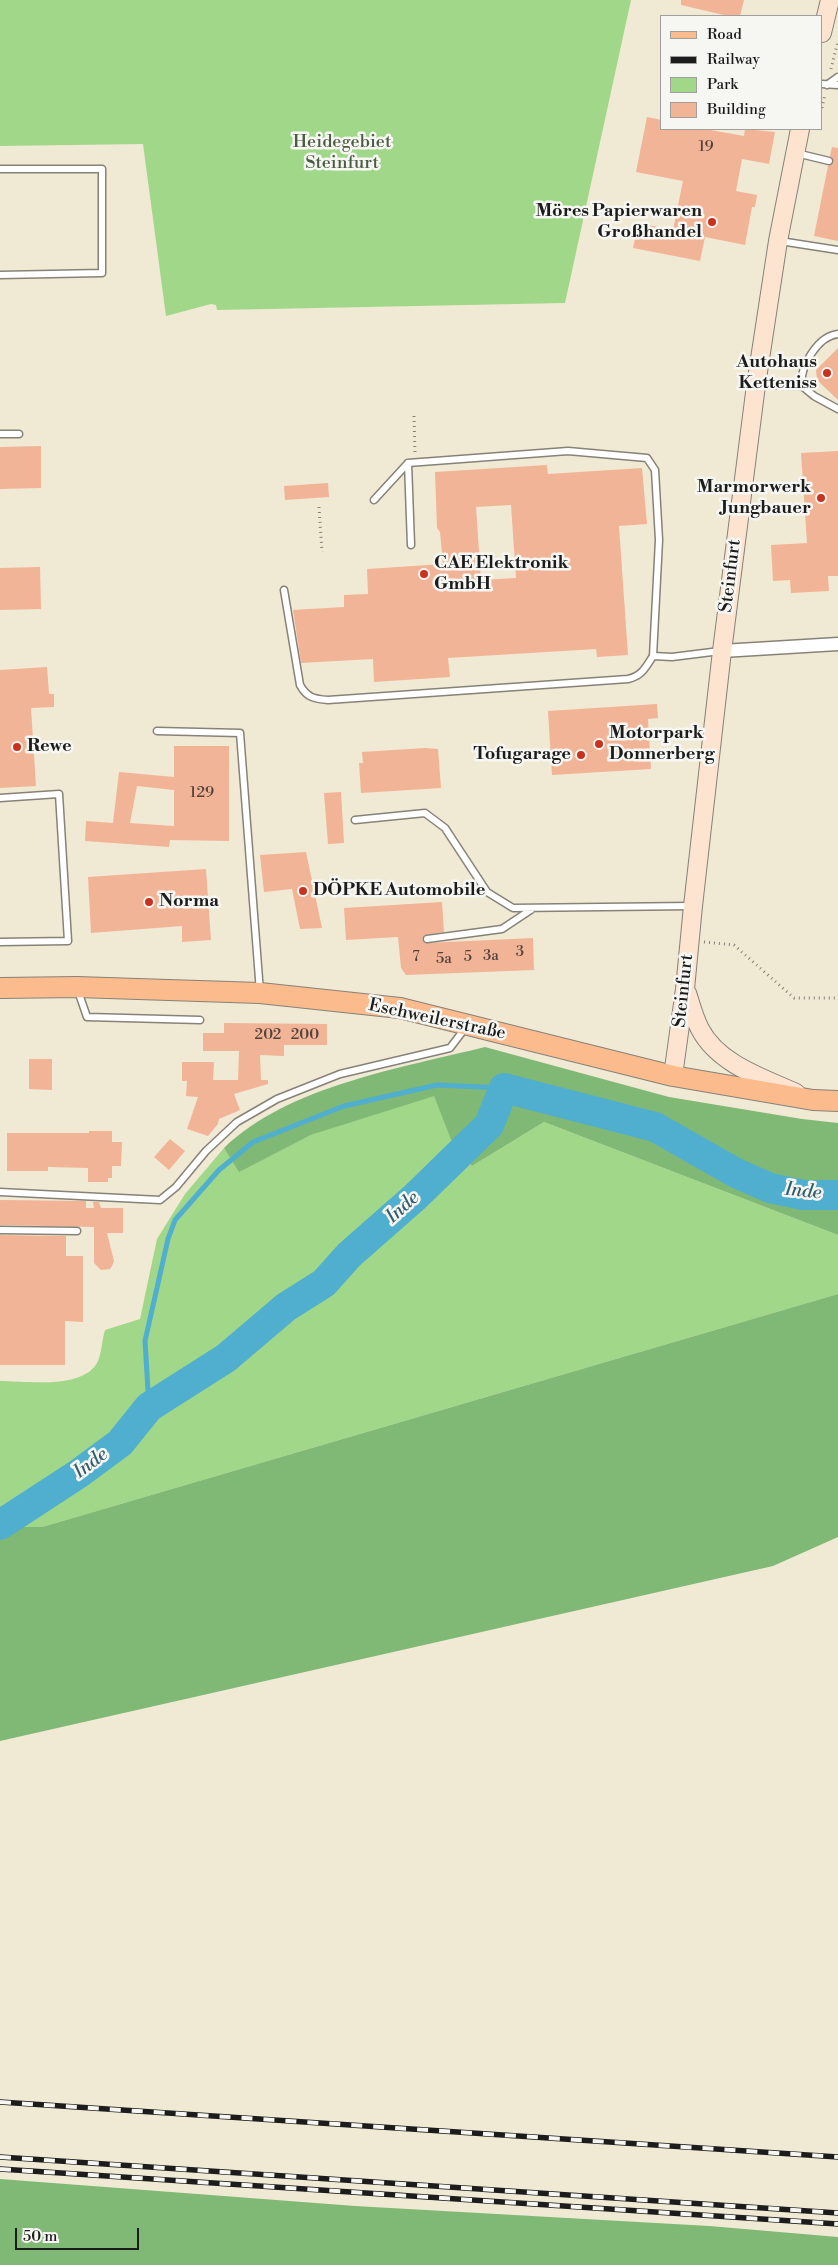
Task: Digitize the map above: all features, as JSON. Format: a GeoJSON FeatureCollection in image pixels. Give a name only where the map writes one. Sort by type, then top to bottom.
{"type":"FeatureCollection","features":[{"type":"Feature","properties":{"kind":"main road","name":"Eschweilerstraße"},"geometry":{"type":"LineString","coordinates":[[0,988],[260,993],[400,1008],[673,1076],[813,1100],[838,1101]]}},
{"type":"Feature","properties":{"kind":"street"},"geometry":{"type":"LineString","coordinates":[[823,30],[830,0]]}},
{"type":"Feature","properties":{"kind":"street","name":"Steinfurt"},"geometry":{"type":"LineString","coordinates":[[673,1076],[686,989],[693,906],[722,651],[756,385],[778,241],[800,130]]}},
{"type":"Feature","properties":{"kind":"street"},"geometry":{"type":"LineString","coordinates":[[722,651],[838,644]]}},
{"type":"Feature","properties":{"kind":"street"},"geometry":{"type":"LineString","coordinates":[[686,989],[700,1030],[714,1048],[725,1058],[756,1075],[813,1100]]}},
{"type":"Feature","properties":{"kind":"lane"},"geometry":{"type":"LineString","coordinates":[[824,84],[838,77]]}},
{"type":"Feature","properties":{"kind":"lane"},"geometry":{"type":"LineString","coordinates":[[824,84],[838,85]]}},
{"type":"Feature","properties":{"kind":"lane"},"geometry":{"type":"LineString","coordinates":[[796,153],[829,161]]}},
{"type":"Feature","properties":{"kind":"lane"},"geometry":{"type":"LineString","coordinates":[[0,169],[102,169],[102,273],[0,275]]}},
{"type":"Feature","properties":{"kind":"lane"},"geometry":{"type":"LineString","coordinates":[[778,241],[838,250]]}},
{"type":"Feature","properties":{"kind":"lane"},"geometry":{"type":"LineString","coordinates":[[838,334],[831,334],[814,349],[800,378],[802,386],[814,396],[838,409]]}},
{"type":"Feature","properties":{"kind":"lane"},"geometry":{"type":"LineString","coordinates":[[756,385],[802,386]]}},
{"type":"Feature","properties":{"kind":"lane"},"geometry":{"type":"LineString","coordinates":[[0,434],[18,434]]}},
{"type":"Feature","properties":{"kind":"lane"},"geometry":{"type":"LineString","coordinates":[[284,590],[300,685],[305,694],[314,699],[328,700],[628,679],[636,677],[643,672],[653,656],[659,540],[655,470],[648,458],[568,451],[408,463],[374,500]]}},
{"type":"Feature","properties":{"kind":"lane"},"geometry":{"type":"LineString","coordinates":[[408,463],[411,545]]}},
{"type":"Feature","properties":{"kind":"lane"},"geometry":{"type":"LineString","coordinates":[[653,656],[672,657],[722,651]]}},
{"type":"Feature","properties":{"kind":"lane"},"geometry":{"type":"LineString","coordinates":[[157,731],[240,734],[260,993]]}},
{"type":"Feature","properties":{"kind":"lane"},"geometry":{"type":"LineString","coordinates":[[0,798],[59,794],[68,941],[0,942]]}},
{"type":"Feature","properties":{"kind":"lane"},"geometry":{"type":"LineString","coordinates":[[355,820],[425,813],[445,828],[487,892],[513,908],[693,906]]}},
{"type":"Feature","properties":{"kind":"lane"},"geometry":{"type":"LineString","coordinates":[[428,939],[502,929],[533,908]]}},
{"type":"Feature","properties":{"kind":"lane"},"geometry":{"type":"LineString","coordinates":[[77,988],[87,1016],[200,1020]]}},
{"type":"Feature","properties":{"kind":"lane"},"geometry":{"type":"LineString","coordinates":[[0,1192],[160,1200],[176,1187],[206,1150],[237,1122],[277,1098],[340,1074],[450,1048],[468,1024]]}},
{"type":"Feature","properties":{"kind":"lane"},"geometry":{"type":"LineString","coordinates":[[0,1230],[77,1231]]}},
{"type":"Feature","properties":{"kind":"path"},"geometry":{"type":"LineString","coordinates":[[414,416],[416,462]]}},
{"type":"Feature","properties":{"kind":"path"},"geometry":{"type":"LineString","coordinates":[[319,507],[322,552]]}},
{"type":"Feature","properties":{"kind":"path"},"geometry":{"type":"LineString","coordinates":[[690,941],[734,945],[794,998],[838,998]]}},
{"type":"Feature","properties":{"kind":"green space","name":"Heidegebiet Steinfurt"},"geometry":{"type":"Polygon","coordinates":[[[0,0],[631,0],[565,303],[217,310],[216,305],[211,304],[166,316],[143,144],[0,146],[0,0]]]}},
{"type":"Feature","properties":{"kind":"green space"},"geometry":{"type":"Polygon","coordinates":[[[485,1047],[669,1097],[802,1119],[838,1123],[838,1235],[544,1122],[472,1166],[451,1140],[434,1096],[311,1135],[239,1172],[224,1148],[250,1127],[280,1109],[313,1094],[382,1072],[485,1047]]]}},
{"type":"Feature","properties":{"kind":"green space"},"geometry":{"type":"Polygon","coordinates":[[[434,1095],[451,1140],[472,1166],[544,1122],[838,1235],[838,1294],[42,1527],[0,1527],[0,1381],[54,1382],[81,1376],[91,1370],[98,1361],[105,1330],[140,1319],[157,1239],[185,1194],[224,1148],[239,1171],[311,1135],[434,1095]]]}},
{"type":"Feature","properties":{"kind":"green space"},"geometry":{"type":"Polygon","coordinates":[[[838,1294],[838,1537],[773,1566],[0,1741],[0,1527],[42,1527],[838,1294]]]}},
{"type":"Feature","properties":{"kind":"green space"},"geometry":{"type":"Polygon","coordinates":[[[0,2179],[355,2206],[709,2226],[838,2237],[838,2265],[0,2265],[0,2179]]]}},
{"type":"Feature","properties":{"kind":"building"},"geometry":{"type":"Polygon","coordinates":[[[681,0],[744,0],[740,15],[724,15],[681,5],[681,0]]]}},
{"type":"Feature","properties":{"kind":"building"},"geometry":{"type":"Polygon","coordinates":[[[647,117],[660,120],[660,130],[711,130],[744,136],[745,130],[775,132],[769,164],[742,159],[736,191],[757,195],[755,207],[752,207],[745,245],[705,237],[700,261],[633,248],[638,223],[673,230],[683,181],[636,172],[647,117]]]}},
{"type":"Feature","properties":{"kind":"building"},"geometry":{"type":"Polygon","coordinates":[[[832,147],[838,148],[838,241],[814,236],[828,166],[834,162],[830,156],[832,147]]]}},
{"type":"Feature","properties":{"kind":"building","name":"Autohaus Ketteniss"},"geometry":{"type":"Polygon","coordinates":[[[838,348],[838,400],[817,380],[816,370],[838,348]]]}},
{"type":"Feature","properties":{"kind":"building"},"geometry":{"type":"Polygon","coordinates":[[[41,446],[41,488],[0,489],[0,447],[41,446]]]}},
{"type":"Feature","properties":{"kind":"building","name":"Marmorwerk Jungbauer"},"geometry":{"type":"Polygon","coordinates":[[[838,451],[838,576],[828,576],[829,591],[791,593],[790,580],[773,581],[771,545],[807,543],[801,453],[838,451]]]}},
{"type":"Feature","properties":{"kind":"building","name":"CAE Elektronik GmbH"},"geometry":{"type":"Polygon","coordinates":[[[547,465],[548,474],[642,468],[647,524],[619,526],[628,655],[597,657],[596,649],[448,658],[450,677],[374,682],[373,659],[301,663],[293,610],[344,607],[344,595],[368,594],[367,569],[443,564],[440,532],[437,528],[435,472],[547,465]],[[511,505],[476,507],[481,580],[516,578],[511,505]]]}},
{"type":"Feature","properties":{"kind":"building"},"geometry":{"type":"Polygon","coordinates":[[[328,483],[329,497],[285,500],[284,486],[328,483]]]}},
{"type":"Feature","properties":{"kind":"building"},"geometry":{"type":"Polygon","coordinates":[[[40,567],[41,609],[0,610],[0,568],[40,567]]]}},
{"type":"Feature","properties":{"kind":"building","name":"Rewe"},"geometry":{"type":"Polygon","coordinates":[[[47,667],[49,694],[54,694],[54,707],[31,708],[36,786],[0,788],[0,670],[47,667]]]}},
{"type":"Feature","properties":{"kind":"building","name":"Motorpark Donnerberg"},"geometry":{"type":"Polygon","coordinates":[[[657,704],[658,718],[648,719],[651,769],[552,775],[548,711],[657,704]]]}},
{"type":"Feature","properties":{"kind":"building"},"geometry":{"type":"Polygon","coordinates":[[[174,746],[229,746],[229,841],[170,840],[169,847],[85,841],[86,821],[113,823],[119,772],[174,777],[174,746]],[[137,786],[130,823],[174,826],[174,790],[137,786]]]}},
{"type":"Feature","properties":{"kind":"building"},"geometry":{"type":"Polygon","coordinates":[[[425,748],[438,749],[441,788],[361,793],[359,763],[363,763],[362,752],[425,748]]]}},
{"type":"Feature","properties":{"kind":"building"},"geometry":{"type":"Polygon","coordinates":[[[341,792],[344,843],[328,844],[324,793],[341,792]]]}},
{"type":"Feature","properties":{"kind":"building","name":"DÖPKE Automobile"},"geometry":{"type":"Polygon","coordinates":[[[306,852],[322,928],[300,929],[292,889],[264,892],[260,855],[306,852]]]}},
{"type":"Feature","properties":{"kind":"building","name":"Norma"},"geometry":{"type":"Polygon","coordinates":[[[206,869],[211,940],[182,942],[182,926],[91,933],[88,877],[206,869]]]}},
{"type":"Feature","properties":{"kind":"building"},"geometry":{"type":"Polygon","coordinates":[[[442,902],[444,932],[424,935],[422,939],[425,943],[533,938],[534,970],[406,975],[401,968],[398,937],[346,940],[344,908],[442,902]]]}},
{"type":"Feature","properties":{"kind":"building"},"geometry":{"type":"Polygon","coordinates":[[[224,1023],[327,1024],[327,1045],[284,1045],[284,1056],[260,1055],[261,1080],[268,1080],[268,1084],[234,1094],[240,1110],[219,1119],[218,1124],[208,1136],[187,1129],[198,1097],[186,1096],[187,1081],[182,1081],[182,1062],[214,1062],[213,1080],[238,1080],[239,1051],[203,1051],[203,1033],[224,1033],[224,1023]]]}},
{"type":"Feature","properties":{"kind":"building"},"geometry":{"type":"Polygon","coordinates":[[[29,1059],[52,1059],[52,1090],[29,1089],[29,1059]]]}},
{"type":"Feature","properties":{"kind":"building"},"geometry":{"type":"Polygon","coordinates":[[[89,1131],[112,1131],[112,1142],[122,1142],[121,1166],[112,1166],[112,1178],[108,1178],[108,1182],[88,1182],[88,1168],[48,1167],[48,1171],[7,1171],[7,1133],[89,1133],[89,1131]]]}},
{"type":"Feature","properties":{"kind":"building"},"geometry":{"type":"Polygon","coordinates":[[[170,1139],[185,1151],[169,1170],[154,1157],[170,1139]]]}},
{"type":"Feature","properties":{"kind":"building"},"geometry":{"type":"Polygon","coordinates":[[[0,1200],[86,1201],[86,1208],[94,1208],[93,1202],[99,1202],[101,1208],[123,1208],[123,1233],[107,1233],[114,1261],[112,1266],[110,1269],[101,1270],[94,1263],[94,1227],[0,1225],[0,1200]]]}},
{"type":"Feature","properties":{"kind":"building"},"geometry":{"type":"Polygon","coordinates":[[[0,1235],[66,1236],[66,1256],[83,1256],[83,1322],[65,1321],[65,1365],[0,1365],[0,1235]]]}},
{"type":"Feature","properties":{"kind":"waterway"},"geometry":{"type":"LineString","coordinates":[[149,1407],[145,1341],[168,1239],[175,1220],[219,1170],[253,1142],[344,1106],[437,1085],[504,1088]]}},
{"type":"Feature","properties":{"kind":"waterway","name":"Inde"},"geometry":{"type":"LineString","coordinates":[[0,1525],[78,1474],[120,1443],[149,1407],[226,1358],[286,1307],[324,1283],[349,1255],[415,1197],[489,1125],[504,1088],[655,1127],[736,1173],[770,1188],[803,1195],[838,1195]]}},
{"type":"Feature","properties":{"kind":"railway"},"geometry":{"type":"LineString","coordinates":[[0,2102],[838,2157]]}},
{"type":"Feature","properties":{"kind":"railway"},"geometry":{"type":"LineString","coordinates":[[0,2157],[838,2213]]}},
{"type":"Feature","properties":{"kind":"railway"},"geometry":{"type":"LineString","coordinates":[[0,2169],[838,2224]]}},
{"type":"Feature","properties":{"kind":"place","name":"Möres Papierwaren Großhandel"},"geometry":{"type":"Point","coordinates":[712,222]}},
{"type":"Feature","properties":{"kind":"place","name":"Autohaus Ketteniss"},"geometry":{"type":"Point","coordinates":[827,373]}},
{"type":"Feature","properties":{"kind":"place","name":"Marmorwerk Jungbauer"},"geometry":{"type":"Point","coordinates":[821,498]}},
{"type":"Feature","properties":{"kind":"place","name":"CAE Elektronik GmbH"},"geometry":{"type":"Point","coordinates":[424,574]}},
{"type":"Feature","properties":{"kind":"place","name":"Motorpark Donnerberg"},"geometry":{"type":"Point","coordinates":[599,744]}},
{"type":"Feature","properties":{"kind":"place","name":"Rewe"},"geometry":{"type":"Point","coordinates":[17,747]}},
{"type":"Feature","properties":{"kind":"place","name":"Tofugarage"},"geometry":{"type":"Point","coordinates":[581,755]}},
{"type":"Feature","properties":{"kind":"place","name":"DÖPKE Automobile"},"geometry":{"type":"Point","coordinates":[303,891]}},
{"type":"Feature","properties":{"kind":"place","name":"Norma"},"geometry":{"type":"Point","coordinates":[149,902]}}]}
